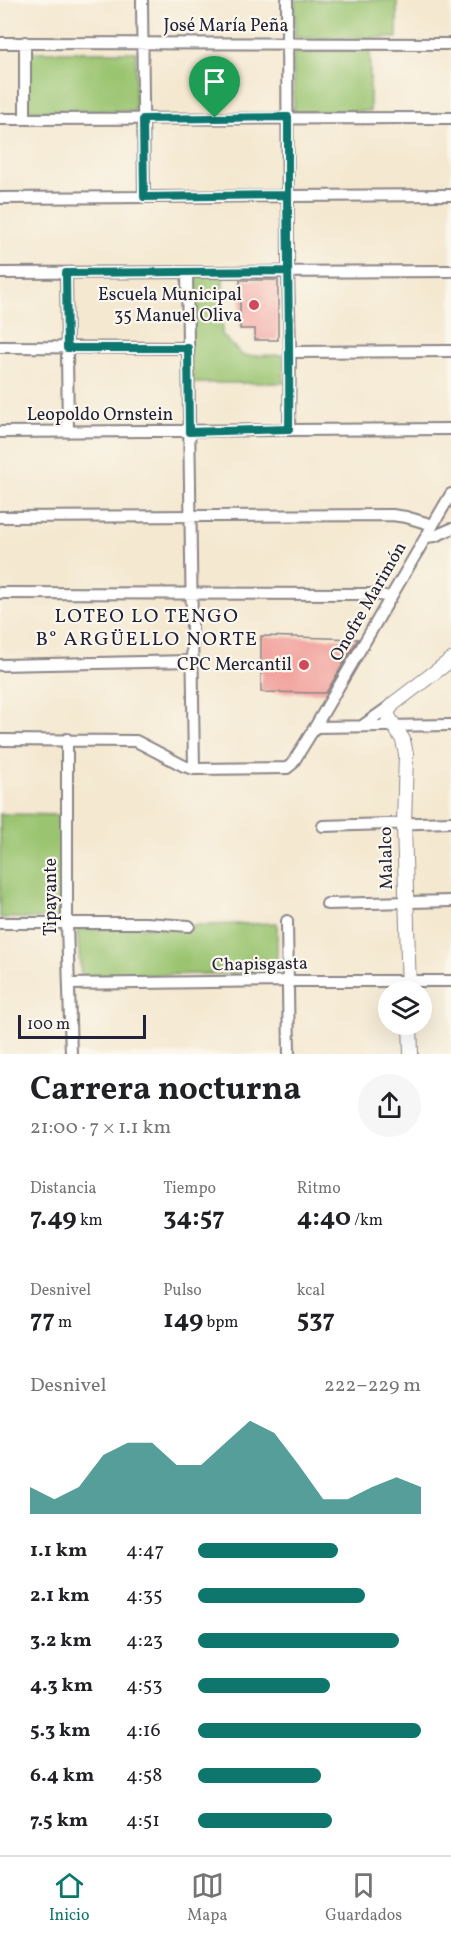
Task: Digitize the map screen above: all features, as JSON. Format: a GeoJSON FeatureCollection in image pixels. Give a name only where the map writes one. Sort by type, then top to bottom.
{"type":"FeatureCollection","features":[{"type":"Feature","properties":{"kind":"main road"},"geometry":{"type":"LineString","coordinates":[[393,704],[451,660]]}},
{"type":"Feature","properties":{"kind":"main road","name":"Malalco"},"geometry":{"type":"LineString","coordinates":[[393,704],[388,711],[388,716],[403,740],[406,754],[405,825],[409,981]]}},
{"type":"Feature","properties":{"kind":"main road"},"geometry":{"type":"LineString","coordinates":[[410,1035],[411,1054]]}},
{"type":"Feature","properties":{"kind":"street"},"geometry":{"type":"LineString","coordinates":[[142,0],[144,197]]}},
{"type":"Feature","properties":{"kind":"street"},"geometry":{"type":"LineString","coordinates":[[287,0],[289,429]]}},
{"type":"Feature","properties":{"kind":"street","name":"José María Peña"},"geometry":{"type":"LineString","coordinates":[[0,42],[451,44]]}},
{"type":"Feature","properties":{"kind":"street"},"geometry":{"type":"LineString","coordinates":[[25,119],[26,42]]}},
{"type":"Feature","properties":{"kind":"street"},"geometry":{"type":"LineString","coordinates":[[0,119],[451,118]]}},
{"type":"Feature","properties":{"kind":"street"},"geometry":{"type":"LineString","coordinates":[[0,198],[451,195]]}},
{"type":"Feature","properties":{"kind":"street"},"geometry":{"type":"LineString","coordinates":[[0,273],[451,271]]}},
{"type":"Feature","properties":{"kind":"street"},"geometry":{"type":"LineString","coordinates":[[66,273],[68,432]]}},
{"type":"Feature","properties":{"kind":"street"},"geometry":{"type":"LineString","coordinates":[[0,740],[136,741],[194,769],[187,273]]}},
{"type":"Feature","properties":{"kind":"street"},"geometry":{"type":"LineString","coordinates":[[0,347],[188,348]]}},
{"type":"Feature","properties":{"kind":"street"},"geometry":{"type":"LineString","coordinates":[[290,352],[451,351]]}},
{"type":"Feature","properties":{"kind":"street","name":"Leopoldo Ornstein"},"geometry":{"type":"LineString","coordinates":[[0,432],[451,429]]}},
{"type":"Feature","properties":{"kind":"street","name":"Onofre Marimón"},"geometry":{"type":"LineString","coordinates":[[194,769],[287,768],[292,764],[451,494]]}},
{"type":"Feature","properties":{"kind":"street"},"geometry":{"type":"LineString","coordinates":[[0,517],[392,515],[433,525]]}},
{"type":"Feature","properties":{"kind":"street"},"geometry":{"type":"LineString","coordinates":[[426,537],[451,529]]}},
{"type":"Feature","properties":{"kind":"street"},"geometry":{"type":"LineString","coordinates":[[0,593],[191,592],[375,594],[390,597]]}},
{"type":"Feature","properties":{"kind":"street"},"geometry":{"type":"LineString","coordinates":[[0,665],[192,661]]}},
{"type":"Feature","properties":{"kind":"street"},"geometry":{"type":"LineString","coordinates":[[362,726],[393,704]]}},
{"type":"Feature","properties":{"kind":"street"},"geometry":{"type":"LineString","coordinates":[[315,727],[451,725]]}},
{"type":"Feature","properties":{"kind":"street","name":"Tipayante"},"geometry":{"type":"LineString","coordinates":[[67,740],[67,924],[71,1054]]}},
{"type":"Feature","properties":{"kind":"street"},"geometry":{"type":"LineString","coordinates":[[323,826],[451,822]]}},
{"type":"Feature","properties":{"kind":"street"},"geometry":{"type":"LineString","coordinates":[[327,904],[451,901]]}},
{"type":"Feature","properties":{"kind":"street"},"geometry":{"type":"LineString","coordinates":[[287,921],[289,1054]]}},
{"type":"Feature","properties":{"kind":"street"},"geometry":{"type":"LineString","coordinates":[[0,923],[147,923],[189,926]]}},
{"type":"Feature","properties":{"kind":"street","name":"Chapisgasta"},"geometry":{"type":"LineString","coordinates":[[69,984],[288,981],[378,985]]}},
{"type":"Feature","properties":{"kind":"street","name":"Chapisgasta"},"geometry":{"type":"LineString","coordinates":[[432,983],[451,981]]}},
{"type":"Feature","properties":{"kind":"green space"},"geometry":{"type":"Polygon","coordinates":[[[295,0],[397,0],[397,38],[295,38],[295,0]]]}},
{"type":"Feature","properties":{"kind":"green space"},"geometry":{"type":"Polygon","coordinates":[[[370,51],[370,111],[294,112],[293,52],[370,51]]]}},
{"type":"Feature","properties":{"kind":"green space"},"geometry":{"type":"Polygon","coordinates":[[[27,52],[136,52],[135,111],[26,111],[27,52]]]}},
{"type":"Feature","properties":{"kind":"green space"},"geometry":{"type":"Polygon","coordinates":[[[189,275],[223,275],[222,335],[243,356],[284,355],[284,383],[190,383],[189,275]]]}},
{"type":"Feature","properties":{"kind":"green space"},"geometry":{"type":"Polygon","coordinates":[[[0,814],[62,815],[62,919],[0,918],[0,814]]]}},
{"type":"Feature","properties":{"kind":"green space"},"geometry":{"type":"Polygon","coordinates":[[[277,923],[277,969],[272,973],[81,976],[77,929],[277,923]]]}},
{"type":"Feature","properties":{"kind":"building"},"geometry":{"type":"Polygon","coordinates":[[[240,280],[278,280],[278,340],[255,340],[255,329],[240,329],[240,280]]]}},
{"type":"Feature","properties":{"kind":"building","name":"CPC Mercantil"},"geometry":{"type":"Polygon","coordinates":[[[261,636],[358,639],[326,693],[261,692],[261,636]]]}},
{"type":"Feature","properties":{"kind":"place","name":"Escuela Municipal 35 Manuel Oliva"},"geometry":{"type":"Point","coordinates":[254,305]}},
{"type":"Feature","properties":{"kind":"place","name":"CPC Mercantil"},"geometry":{"type":"Point","coordinates":[304,665]}},
{"type":"Feature","properties":{"kind":"district","name":"LOTEO LO TENGO B° ARGÜELLO NORTE"},"geometry":{"type":"Point","coordinates":[147,628]}},
{"type":"Feature","properties":{"kind":"route"},"geometry":{"type":"LineString","coordinates":[[215,118],[143,119],[144,197],[287,195],[288,271],[290,352],[289,429],[189,432],[188,348],[67,348],[66,273],[288,271],[288,117],[215,118]]}}]}
